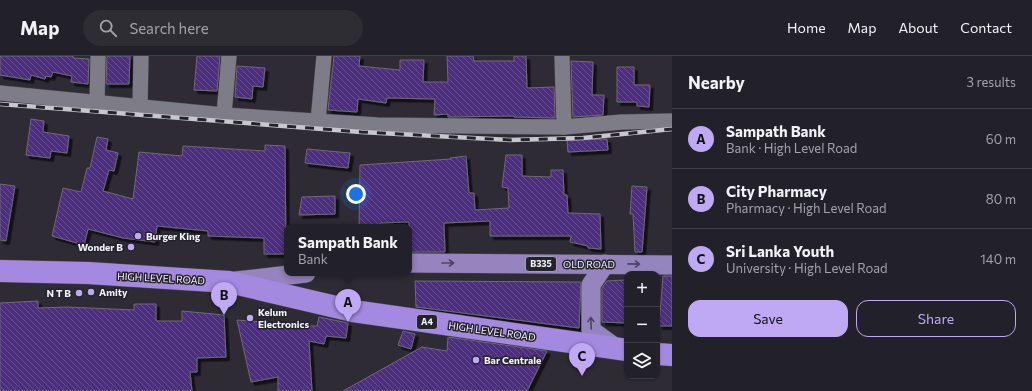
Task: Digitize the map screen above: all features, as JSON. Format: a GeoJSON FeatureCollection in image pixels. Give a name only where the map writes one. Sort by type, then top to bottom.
{"type":"FeatureCollection","features":[{"type":"Feature","properties":{"kind":"highway","name":"HIGH LEVEL ROAD"},"geometry":{"type":"LineString","coordinates":[[0,271],[88,273],[229,282],[353,311],[622,349]]}},
{"type":"Feature","properties":{"kind":"highway"},"geometry":{"type":"LineString","coordinates":[[660,354],[672,355]]}},
{"type":"Feature","properties":{"kind":"main road","name":"OLD ROAD"},"geometry":{"type":"LineString","coordinates":[[412,263],[672,265]]}},
{"type":"Feature","properties":{"kind":"main road"},"geometry":{"type":"LineString","coordinates":[[605,264],[591,285],[591,330],[622,349]]}},
{"type":"Feature","properties":{"kind":"main road"},"geometry":{"type":"LineString","coordinates":[[229,282],[284,276]]}},
{"type":"Feature","properties":{"kind":"street"},"geometry":{"type":"LineString","coordinates":[[97,103],[98,56]]}},
{"type":"Feature","properties":{"kind":"street"},"geometry":{"type":"LineString","coordinates":[[140,108],[141,56]]}},
{"type":"Feature","properties":{"kind":"street"},"geometry":{"type":"LineString","coordinates":[[224,115],[229,56]]}},
{"type":"Feature","properties":{"kind":"street"},"geometry":{"type":"LineString","coordinates":[[318,121],[324,56]]}},
{"type":"Feature","properties":{"kind":"street"},"geometry":{"type":"LineString","coordinates":[[562,56],[564,127]]}},
{"type":"Feature","properties":{"kind":"street"},"geometry":{"type":"LineString","coordinates":[[0,93],[140,108],[378,125],[564,127],[622,122],[672,121]]}},
{"type":"Feature","properties":{"kind":"building"},"geometry":{"type":"Polygon","coordinates":[[[0,56],[73,56],[73,58],[89,59],[88,84],[71,82],[72,76],[53,72],[51,77],[46,76],[45,79],[31,75],[30,80],[0,75],[0,56]]]}},
{"type":"Feature","properties":{"kind":"building"},"geometry":{"type":"Polygon","coordinates":[[[107,56],[130,56],[129,84],[106,84],[107,56]]]}},
{"type":"Feature","properties":{"kind":"building"},"geometry":{"type":"Polygon","coordinates":[[[197,56],[220,56],[217,91],[194,90],[197,56]]]}},
{"type":"Feature","properties":{"kind":"building"},"geometry":{"type":"Polygon","coordinates":[[[334,56],[360,56],[359,66],[400,70],[400,60],[424,60],[423,82],[448,82],[447,56],[473,56],[474,61],[514,61],[514,56],[526,56],[527,88],[554,87],[555,118],[514,116],[448,117],[448,114],[434,115],[435,99],[387,98],[386,103],[358,99],[357,112],[328,110],[334,56]]]}},
{"type":"Feature","properties":{"kind":"building"},"geometry":{"type":"Polygon","coordinates":[[[571,61],[593,62],[592,95],[604,95],[603,115],[573,117],[571,61]]]}},
{"type":"Feature","properties":{"kind":"building"},"geometry":{"type":"Polygon","coordinates":[[[237,66],[265,68],[263,87],[253,86],[252,99],[235,97],[237,66]]]}},
{"type":"Feature","properties":{"kind":"building"},"geometry":{"type":"Polygon","coordinates":[[[617,67],[634,67],[634,85],[650,85],[649,107],[637,106],[637,102],[617,102],[617,67]]]}},
{"type":"Feature","properties":{"kind":"building"},"geometry":{"type":"Polygon","coordinates":[[[31,119],[44,121],[43,132],[69,136],[67,153],[51,151],[50,158],[26,155],[31,119]]]}},
{"type":"Feature","properties":{"kind":"building"},"geometry":{"type":"Polygon","coordinates":[[[97,137],[108,139],[106,150],[118,153],[114,171],[109,170],[103,191],[133,199],[139,152],[182,156],[183,146],[265,151],[265,145],[285,146],[286,224],[284,224],[284,254],[264,254],[264,238],[208,236],[208,231],[157,226],[155,242],[123,238],[88,229],[84,245],[52,236],[63,188],[81,192],[87,168],[90,168],[97,137]]]}},
{"type":"Feature","properties":{"kind":"building"},"geometry":{"type":"Polygon","coordinates":[[[607,139],[608,150],[568,152],[567,140],[607,139]]]}},
{"type":"Feature","properties":{"kind":"building"},"geometry":{"type":"Polygon","coordinates":[[[307,149],[350,153],[348,168],[305,163],[307,149]]]}},
{"type":"Feature","properties":{"kind":"building"},"geometry":{"type":"Polygon","coordinates":[[[506,155],[522,155],[522,176],[551,177],[551,170],[563,170],[564,195],[567,195],[568,213],[600,214],[601,249],[588,248],[588,246],[570,242],[571,236],[490,236],[490,221],[444,223],[445,252],[412,252],[412,224],[409,224],[409,222],[359,224],[360,165],[451,159],[450,158],[466,156],[469,193],[474,193],[475,210],[509,208],[508,188],[502,187],[506,155]]]}},
{"type":"Feature","properties":{"kind":"building"},"geometry":{"type":"Polygon","coordinates":[[[0,184],[15,186],[6,241],[0,240],[0,184]]]}},
{"type":"Feature","properties":{"kind":"building"},"geometry":{"type":"Polygon","coordinates":[[[632,186],[647,187],[642,252],[635,252],[633,214],[630,214],[632,186]]]}},
{"type":"Feature","properties":{"kind":"building"},"geometry":{"type":"Polygon","coordinates":[[[335,196],[335,214],[299,215],[302,197],[335,196]]]}},
{"type":"Feature","properties":{"kind":"building"},"geometry":{"type":"Polygon","coordinates":[[[663,276],[672,276],[672,326],[660,326],[663,276]]]}},
{"type":"Feature","properties":{"kind":"building"},"geometry":{"type":"Polygon","coordinates":[[[624,280],[624,323],[602,322],[602,288],[607,281],[624,280]]]}},
{"type":"Feature","properties":{"kind":"building"},"geometry":{"type":"Polygon","coordinates":[[[415,281],[581,282],[579,328],[416,307],[415,281]]]}},
{"type":"Feature","properties":{"kind":"building"},"geometry":{"type":"Polygon","coordinates":[[[38,301],[38,308],[67,307],[134,310],[134,304],[156,304],[156,321],[182,321],[182,311],[224,315],[226,357],[197,358],[197,372],[190,372],[192,391],[0,391],[0,303],[38,301]]]}},
{"type":"Feature","properties":{"kind":"building"},"geometry":{"type":"Polygon","coordinates":[[[319,317],[348,323],[346,338],[326,336],[324,344],[309,341],[312,391],[278,391],[278,377],[251,382],[237,320],[262,322],[262,326],[317,326],[319,317]]]}},
{"type":"Feature","properties":{"kind":"building"},"geometry":{"type":"Polygon","coordinates":[[[403,331],[415,334],[411,349],[398,345],[403,331]]]}},
{"type":"Feature","properties":{"kind":"building"},"geometry":{"type":"Polygon","coordinates":[[[448,337],[547,351],[527,391],[343,391],[422,347],[447,351],[448,337]]]}},
{"type":"Feature","properties":{"kind":"railway"},"geometry":{"type":"LineString","coordinates":[[0,104],[361,132],[510,140],[583,138],[672,129]]}},
{"type":"Feature","properties":{"kind":"place","name":"Burger King"},"geometry":{"type":"Point","coordinates":[138,236]}},
{"type":"Feature","properties":{"kind":"place","name":"Wonder B"},"geometry":{"type":"Point","coordinates":[131,247]}},
{"type":"Feature","properties":{"kind":"place","name":"Amity"},"geometry":{"type":"Point","coordinates":[91,292]}},
{"type":"Feature","properties":{"kind":"place","name":"N T B"},"geometry":{"type":"Point","coordinates":[79,293]}},
{"type":"Feature","properties":{"kind":"place","name":"City Pharmacy"},"geometry":{"type":"Point","coordinates":[224,315]}},
{"type":"Feature","properties":{"kind":"place","name":"Kelum Electronics"},"geometry":{"type":"Point","coordinates":[250,318]}},
{"type":"Feature","properties":{"kind":"place","name":"Sampath Bank"},"geometry":{"type":"Point","coordinates":[348,322]}},
{"type":"Feature","properties":{"kind":"place","name":"Bar Centrale"},"geometry":{"type":"Point","coordinates":[476,360]}},
{"type":"Feature","properties":{"kind":"place","name":"Sri Lanka Youth"},"geometry":{"type":"Point","coordinates":[582,376]}}]}
